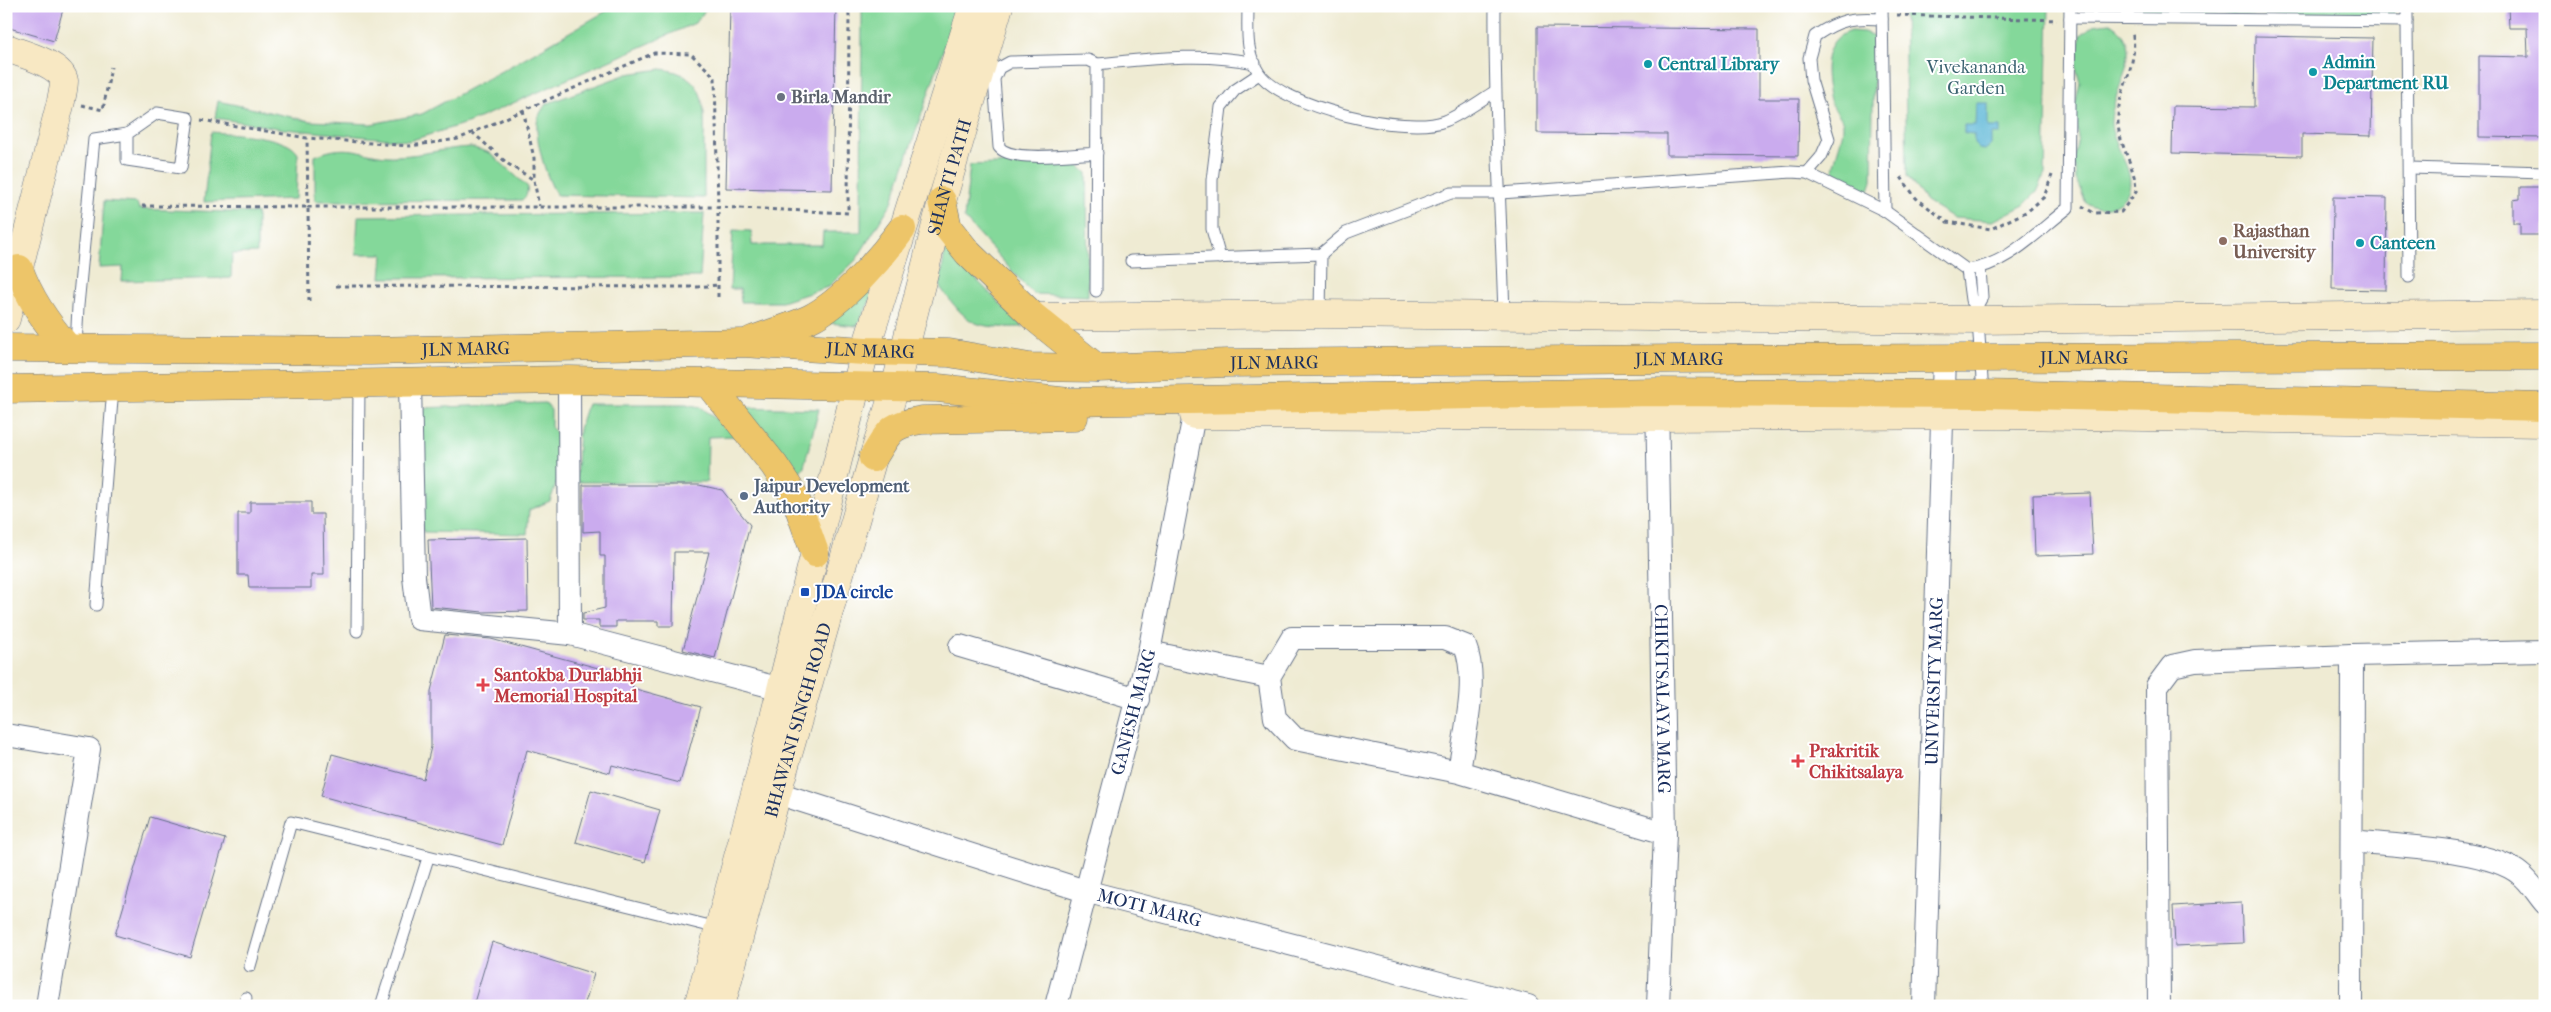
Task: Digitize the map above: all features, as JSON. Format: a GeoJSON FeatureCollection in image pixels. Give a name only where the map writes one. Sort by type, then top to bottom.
{"type":"FeatureCollection","features":[{"type":"Feature","properties":{"kind":"main road"},"geometry":{"type":"LineString","coordinates":[[942,201],[948,228],[968,253],[1034,317],[1097,368]]}},
{"type":"Feature","properties":{"kind":"main road"},"geometry":{"type":"LineString","coordinates":[[744,344],[811,318],[850,289],[890,246],[902,229]]}},
{"type":"Feature","properties":{"kind":"main road"},"geometry":{"type":"LineString","coordinates":[[19,269],[27,290],[50,327],[72,348]]}},
{"type":"Feature","properties":{"kind":"main road","name":"JLN MARG"},"geometry":{"type":"LineString","coordinates":[[6,348],[370,351],[744,344],[865,351],[905,350],[949,353],[1029,367],[1097,368],[1228,363],[1944,357],[1981,359],[2545,356]]}},
{"type":"Feature","properties":{"kind":"main road","name":"JLN MARG"},"geometry":{"type":"LineString","coordinates":[[6,389],[569,380],[708,382],[855,388],[938,388],[1069,402],[1199,408],[1944,405],[1983,394],[2545,407]]}},
{"type":"Feature","properties":{"kind":"main road"},"geometry":{"type":"LineString","coordinates":[[708,382],[774,466],[795,497],[815,553]]}},
{"type":"Feature","properties":{"kind":"main road"},"geometry":{"type":"LineString","coordinates":[[873,458],[888,433],[899,424],[922,420],[1199,408]]}},
{"type":"Feature","properties":{"kind":"street","name":"BHAWANI SINGH ROAD"},"geometry":{"type":"LineString","coordinates":[[698,1006],[781,689],[865,351],[973,6]]}},
{"type":"Feature","properties":{"kind":"street","name":"SHANTI PATH"},"geometry":{"type":"LineString","coordinates":[[905,350],[942,201],[999,6]]}},
{"type":"Feature","properties":{"kind":"street"},"geometry":{"type":"LineString","coordinates":[[6,48],[54,66],[61,73],[64,80],[61,101],[6,319]]}},
{"type":"Feature","properties":{"kind":"street"},"geometry":{"type":"LineString","coordinates":[[1034,317],[1320,314],[1504,316],[1978,313],[2545,314]]}},
{"type":"Feature","properties":{"kind":"street","name":"BHAWANI SINGH ROAD"},"geometry":{"type":"LineString","coordinates":[[721,1006],[777,793],[905,350]]}},
{"type":"Feature","properties":{"kind":"street","name":"UNIVERSITY MARG"},"geometry":{"type":"LineString","coordinates":[[1924,1006],[1944,357]]}},
{"type":"Feature","properties":{"kind":"street"},"geometry":{"type":"LineString","coordinates":[[569,380],[570,634]]}},
{"type":"Feature","properties":{"kind":"street"},"geometry":{"type":"LineString","coordinates":[[410,383],[414,577],[419,619],[570,634],[781,689]]}},
{"type":"Feature","properties":{"kind":"street","name":"CHIKITSALAYA MARG"},"geometry":{"type":"LineString","coordinates":[[1657,405],[1665,833],[1658,1006]]}},
{"type":"Feature","properties":{"kind":"street"},"geometry":{"type":"LineString","coordinates":[[1944,405],[2545,423]]}},
{"type":"Feature","properties":{"kind":"street","name":"GANESH MARG"},"geometry":{"type":"LineString","coordinates":[[1056,1006],[1085,891],[1138,700],[1199,408]]}},
{"type":"Feature","properties":{"kind":"street"},"geometry":{"type":"LineString","coordinates":[[1459,772],[1471,687],[1471,659],[1465,646],[1445,638],[1292,638],[1269,677],[1275,718],[1295,739],[1459,772],[1665,833]]}},
{"type":"Feature","properties":{"kind":"street"},"geometry":{"type":"LineString","coordinates":[[960,646],[1138,700]]}},
{"type":"Feature","properties":{"kind":"street"},"geometry":{"type":"LineString","coordinates":[[2158,1006],[2157,686],[2172,666],[2195,662],[2352,655],[2545,651]]}},
{"type":"Feature","properties":{"kind":"street"},"geometry":{"type":"LineString","coordinates":[[1149,652],[1269,677]]}},
{"type":"Feature","properties":{"kind":"street"},"geometry":{"type":"LineString","coordinates":[[2351,1006],[2352,655]]}},
{"type":"Feature","properties":{"kind":"street"},"geometry":{"type":"LineString","coordinates":[[6,735],[89,749],[46,1006]]}},
{"type":"Feature","properties":{"kind":"street","name":"MOTI MARG"},"geometry":{"type":"LineString","coordinates":[[777,793],[1085,891],[1528,1006]]}},
{"type":"Feature","properties":{"kind":"street"},"geometry":{"type":"LineString","coordinates":[[2352,841],[2473,854],[2497,860],[2521,874],[2545,903]]}},
{"type":"Feature","properties":{"kind":"lane"},"geometry":{"type":"LineString","coordinates":[[1248,6],[1247,46],[1257,68],[1288,97],[1324,110],[1404,125],[1444,122],[1494,92]]}},
{"type":"Feature","properties":{"kind":"lane"},"geometry":{"type":"LineString","coordinates":[[1495,6],[1494,92],[1501,193],[1504,316]]}},
{"type":"Feature","properties":{"kind":"lane"},"geometry":{"type":"LineString","coordinates":[[1882,6],[1885,211]]}},
{"type":"Feature","properties":{"kind":"lane"},"geometry":{"type":"LineString","coordinates":[[2407,6],[2410,168],[2409,276]]}},
{"type":"Feature","properties":{"kind":"lane"},"geometry":{"type":"LineString","coordinates":[[1130,261],[1321,254],[1346,234],[1451,193],[1501,193],[1791,172],[1807,173],[1885,211],[1967,270],[1980,269],[2004,258],[2068,208],[2070,12],[2128,19],[2407,21]]}},
{"type":"Feature","properties":{"kind":"lane"},"geometry":{"type":"LineString","coordinates":[[1807,173],[1821,157],[1829,138],[1811,80],[1810,58],[1815,36],[1832,24],[1855,18],[1882,19]]}},
{"type":"Feature","properties":{"kind":"lane"},"geometry":{"type":"LineString","coordinates":[[1097,153],[1016,156],[1003,152],[999,147],[994,79],[999,68],[1010,62],[1088,60],[1097,64],[1180,57],[1225,57],[1257,68]]}},
{"type":"Feature","properties":{"kind":"lane"},"geometry":{"type":"LineString","coordinates":[[1096,291],[1097,64]]}},
{"type":"Feature","properties":{"kind":"lane"},"geometry":{"type":"LineString","coordinates":[[1220,258],[1212,229],[1212,180],[1221,107],[1257,68]]}},
{"type":"Feature","properties":{"kind":"lane"},"geometry":{"type":"LineString","coordinates":[[72,348],[94,139],[127,134],[157,113],[188,118],[181,168],[127,160],[127,134]]}},
{"type":"Feature","properties":{"kind":"lane"},"geometry":{"type":"LineString","coordinates":[[2410,168],[2545,172]]}},
{"type":"Feature","properties":{"kind":"lane"},"geometry":{"type":"LineString","coordinates":[[1320,314],[1321,254]]}},
{"type":"Feature","properties":{"kind":"lane"},"geometry":{"type":"LineString","coordinates":[[1980,269],[1982,297],[1978,313],[1983,394]]}},
{"type":"Feature","properties":{"kind":"lane"},"geometry":{"type":"LineString","coordinates":[[1967,270],[1970,300],[1978,313]]}},
{"type":"Feature","properties":{"kind":"lane"},"geometry":{"type":"LineString","coordinates":[[357,631],[359,384]]}},
{"type":"Feature","properties":{"kind":"lane"},"geometry":{"type":"LineString","coordinates":[[96,605],[113,387]]}},
{"type":"Feature","properties":{"kind":"lane"},"geometry":{"type":"LineString","coordinates":[[250,966],[291,822],[428,858],[718,928]]}},
{"type":"Feature","properties":{"kind":"lane"},"geometry":{"type":"LineString","coordinates":[[381,1006],[428,858]]}},
{"type":"Feature","properties":{"kind":"path"},"geometry":{"type":"LineString","coordinates":[[142,206],[308,208],[718,207],[848,213],[849,6]]}},
{"type":"Feature","properties":{"kind":"path"},"geometry":{"type":"LineString","coordinates":[[2057,29],[2058,13]]}},
{"type":"Feature","properties":{"kind":"path"},"geometry":{"type":"LineString","coordinates":[[1897,15],[2057,20]]}},
{"type":"Feature","properties":{"kind":"path"},"geometry":{"type":"LineString","coordinates":[[2068,182],[2081,206],[2094,213],[2121,212],[2136,192],[2133,166],[2125,152],[2118,122],[2120,101],[2135,53],[2128,19]]}},
{"type":"Feature","properties":{"kind":"path"},"geometry":{"type":"LineString","coordinates":[[188,118],[307,138],[410,146],[458,139],[654,53],[691,54],[715,77],[718,297]]}},
{"type":"Feature","properties":{"kind":"path"},"geometry":{"type":"LineString","coordinates":[[61,101],[104,110],[111,67]]}},
{"type":"Feature","properties":{"kind":"path"},"geometry":{"type":"LineString","coordinates":[[523,110],[534,158],[534,180],[540,206]]}},
{"type":"Feature","properties":{"kind":"path"},"geometry":{"type":"LineString","coordinates":[[472,132],[508,164],[534,180]]}},
{"type":"Feature","properties":{"kind":"path"},"geometry":{"type":"LineString","coordinates":[[307,138],[309,305]]}},
{"type":"Feature","properties":{"kind":"path"},"geometry":{"type":"LineString","coordinates":[[1901,179],[1930,212],[1947,222],[1991,229],[2028,211],[2044,197],[2053,173]]}},
{"type":"Feature","properties":{"kind":"path"},"geometry":{"type":"LineString","coordinates":[[336,286],[697,287],[718,285]]}},
{"type":"Feature","properties":{"kind":"green space"},"geometry":{"type":"Polygon","coordinates":[[[615,6],[709,6],[695,23],[470,122],[409,141],[284,129],[215,118],[218,101],[310,121],[371,124],[422,114],[615,6]]]}},
{"type":"Feature","properties":{"kind":"green space"},"geometry":{"type":"Polygon","coordinates":[[[862,6],[958,6],[892,202],[856,260],[828,287],[782,302],[741,302],[740,289],[730,289],[733,230],[751,231],[752,245],[822,245],[823,232],[861,232],[862,6]]]}},
{"type":"Feature","properties":{"kind":"green space","name":"Vivekananda Garden"},"geometry":{"type":"Polygon","coordinates":[[[1904,6],[2049,6],[2045,174],[2037,192],[2024,205],[1993,221],[1954,218],[1926,201],[1907,176],[1904,6]]]}},
{"type":"Feature","properties":{"kind":"green space"},"geometry":{"type":"Polygon","coordinates":[[[2087,6],[2394,6],[2394,17],[2087,13],[2087,6]]]}},
{"type":"Feature","properties":{"kind":"green space"},"geometry":{"type":"Polygon","coordinates":[[[2110,23],[2122,33],[2127,44],[2126,69],[2116,96],[2111,123],[2126,165],[2130,185],[2126,195],[2118,203],[2102,208],[2086,203],[2076,179],[2074,157],[2078,138],[2074,110],[2080,83],[2076,67],[2081,35],[2093,25],[2110,23]]]}},
{"type":"Feature","properties":{"kind":"green space"},"geometry":{"type":"Polygon","coordinates":[[[1851,31],[1864,32],[1874,36],[1872,181],[1868,193],[1841,178],[1833,170],[1843,124],[1830,100],[1826,69],[1827,59],[1834,41],[1841,35],[1851,31]]]}},
{"type":"Feature","properties":{"kind":"green space"},"geometry":{"type":"Polygon","coordinates":[[[661,69],[676,72],[687,77],[695,84],[700,93],[704,114],[704,198],[557,195],[546,171],[537,133],[538,119],[546,104],[627,74],[661,69]]]}},
{"type":"Feature","properties":{"kind":"green space"},"geometry":{"type":"Polygon","coordinates":[[[211,132],[272,139],[293,148],[298,154],[296,199],[204,202],[211,132]]]}},
{"type":"Feature","properties":{"kind":"green space"},"geometry":{"type":"Polygon","coordinates":[[[471,147],[490,153],[528,187],[526,196],[522,200],[315,201],[315,156],[328,151],[349,149],[376,155],[398,156],[471,147]]]}},
{"type":"Feature","properties":{"kind":"green space"},"geometry":{"type":"Polygon","coordinates":[[[1073,161],[1087,173],[1088,296],[1033,294],[964,218],[970,165],[1073,161]]]}},
{"type":"Feature","properties":{"kind":"green space"},"geometry":{"type":"Polygon","coordinates":[[[104,201],[137,203],[139,209],[257,213],[257,253],[232,254],[231,278],[122,281],[123,267],[99,268],[104,201]]]}},
{"type":"Feature","properties":{"kind":"green space"},"geometry":{"type":"Polygon","coordinates":[[[704,213],[700,277],[381,278],[383,254],[356,254],[358,216],[704,213]]]}},
{"type":"Feature","properties":{"kind":"green space"},"geometry":{"type":"Polygon","coordinates":[[[946,241],[967,270],[1023,327],[994,327],[974,322],[950,300],[940,287],[946,241]]]}},
{"type":"Feature","properties":{"kind":"green space"},"geometry":{"type":"Polygon","coordinates":[[[886,270],[857,326],[820,322],[886,270]]]}},
{"type":"Feature","properties":{"kind":"green space"},"geometry":{"type":"Polygon","coordinates":[[[545,403],[551,410],[551,427],[557,433],[558,479],[550,501],[529,510],[527,534],[423,532],[420,408],[545,403]]]}},
{"type":"Feature","properties":{"kind":"green space"},"geometry":{"type":"Polygon","coordinates":[[[587,404],[686,404],[701,407],[737,436],[708,437],[707,482],[576,482],[579,429],[587,404]]]}},
{"type":"Feature","properties":{"kind":"green space"},"geometry":{"type":"Polygon","coordinates":[[[739,407],[819,409],[804,466],[797,476],[739,407]]]}},
{"type":"Feature","properties":{"kind":"water"},"geometry":{"type":"Polygon","coordinates":[[[1976,103],[1988,103],[1988,127],[2000,127],[2000,134],[1991,134],[1991,145],[1985,150],[1979,149],[1974,144],[1974,134],[1964,133],[1964,125],[1975,125],[1976,103]]]}},
{"type":"Feature","properties":{"kind":"building"},"geometry":{"type":"Polygon","coordinates":[[[6,6],[64,6],[54,41],[6,27],[6,6]]]}},
{"type":"Feature","properties":{"kind":"building","name":"Birla Mandir"},"geometry":{"type":"Polygon","coordinates":[[[730,6],[836,6],[832,190],[726,188],[730,6]]]}},
{"type":"Feature","properties":{"kind":"building"},"geometry":{"type":"Polygon","coordinates":[[[2508,6],[2545,6],[2545,138],[2479,137],[2479,56],[2528,57],[2527,28],[2509,28],[2508,6]]]}},
{"type":"Feature","properties":{"kind":"building","name":"Central Library"},"geometry":{"type":"Polygon","coordinates":[[[1537,27],[1759,29],[1759,99],[1799,99],[1798,156],[1667,155],[1667,134],[1537,133],[1537,27]]]}},
{"type":"Feature","properties":{"kind":"building","name":"Admin Department RU"},"geometry":{"type":"Polygon","coordinates":[[[2255,36],[2373,38],[2371,136],[2302,134],[2302,156],[2172,153],[2173,106],[2254,107],[2255,36]]]}},
{"type":"Feature","properties":{"kind":"building"},"geometry":{"type":"Polygon","coordinates":[[[2520,187],[2545,187],[2545,235],[2520,235],[2520,223],[2513,223],[2513,200],[2520,199],[2520,187]]]}},
{"type":"Feature","properties":{"kind":"building","name":"Canteen"},"geometry":{"type":"Polygon","coordinates":[[[2333,197],[2387,198],[2386,290],[2332,289],[2333,197]]]}},
{"type":"Feature","properties":{"kind":"building"},"geometry":{"type":"Polygon","coordinates":[[[583,485],[699,485],[722,490],[750,525],[715,658],[683,650],[709,552],[674,552],[673,626],[658,626],[658,621],[616,621],[616,627],[599,627],[599,620],[583,620],[583,613],[605,608],[605,556],[600,556],[600,531],[583,532],[583,485]]]}},
{"type":"Feature","properties":{"kind":"building"},"geometry":{"type":"Polygon","coordinates":[[[2090,493],[2093,554],[2035,556],[2033,495],[2090,493]]]}},
{"type":"Feature","properties":{"kind":"building"},"geometry":{"type":"Polygon","coordinates":[[[250,502],[311,502],[311,514],[323,514],[324,575],[311,575],[311,588],[249,588],[248,575],[238,575],[238,513],[250,513],[250,502]]]}},
{"type":"Feature","properties":{"kind":"building"},"geometry":{"type":"Polygon","coordinates":[[[527,538],[528,611],[483,612],[431,607],[428,540],[527,538]]]}},
{"type":"Feature","properties":{"kind":"building"},"geometry":{"type":"Polygon","coordinates":[[[445,635],[491,639],[635,678],[632,688],[701,707],[680,783],[612,765],[610,773],[527,750],[502,845],[321,796],[332,754],[423,779],[431,747],[431,691],[445,635]]]}},
{"type":"Feature","properties":{"kind":"building"},"geometry":{"type":"Polygon","coordinates":[[[591,790],[660,810],[645,862],[576,842],[591,790]]]}},
{"type":"Feature","properties":{"kind":"building"},"geometry":{"type":"Polygon","coordinates":[[[150,817],[225,839],[190,957],[115,935],[150,817]]]}},
{"type":"Feature","properties":{"kind":"building"},"geometry":{"type":"Polygon","coordinates":[[[2241,902],[2243,943],[2175,946],[2173,906],[2241,902]]]}},
{"type":"Feature","properties":{"kind":"building"},"geometry":{"type":"Polygon","coordinates":[[[492,942],[594,974],[584,1006],[473,1006],[492,942]]]}},
{"type":"Feature","properties":{"kind":"place","name":"Central Library"},"geometry":{"type":"Point","coordinates":[1648,64]}},
{"type":"Feature","properties":{"kind":"place","name":"Admin Department RU"},"geometry":{"type":"Point","coordinates":[2313,72]}},
{"type":"Feature","properties":{"kind":"place","name":"Birla Mandir"},"geometry":{"type":"Point","coordinates":[781,97]}},
{"type":"Feature","properties":{"kind":"place","name":"Rajasthan University"},"geometry":{"type":"Point","coordinates":[2223,241]}},
{"type":"Feature","properties":{"kind":"place","name":"Canteen"},"geometry":{"type":"Point","coordinates":[2360,243]}},
{"type":"Feature","properties":{"kind":"place","name":"Jaipur Development Authority"},"geometry":{"type":"Point","coordinates":[744,496]}},
{"type":"Feature","properties":{"kind":"place","name":"JDA circle"},"geometry":{"type":"Point","coordinates":[805,592]}},
{"type":"Feature","properties":{"kind":"place","name":"Santokba Durlabhji Memorial Hospital"},"geometry":{"type":"Point","coordinates":[483,685]}},
{"type":"Feature","properties":{"kind":"place","name":"Prakritik Chikitsalaya"},"geometry":{"type":"Point","coordinates":[1798,761]}}]}
